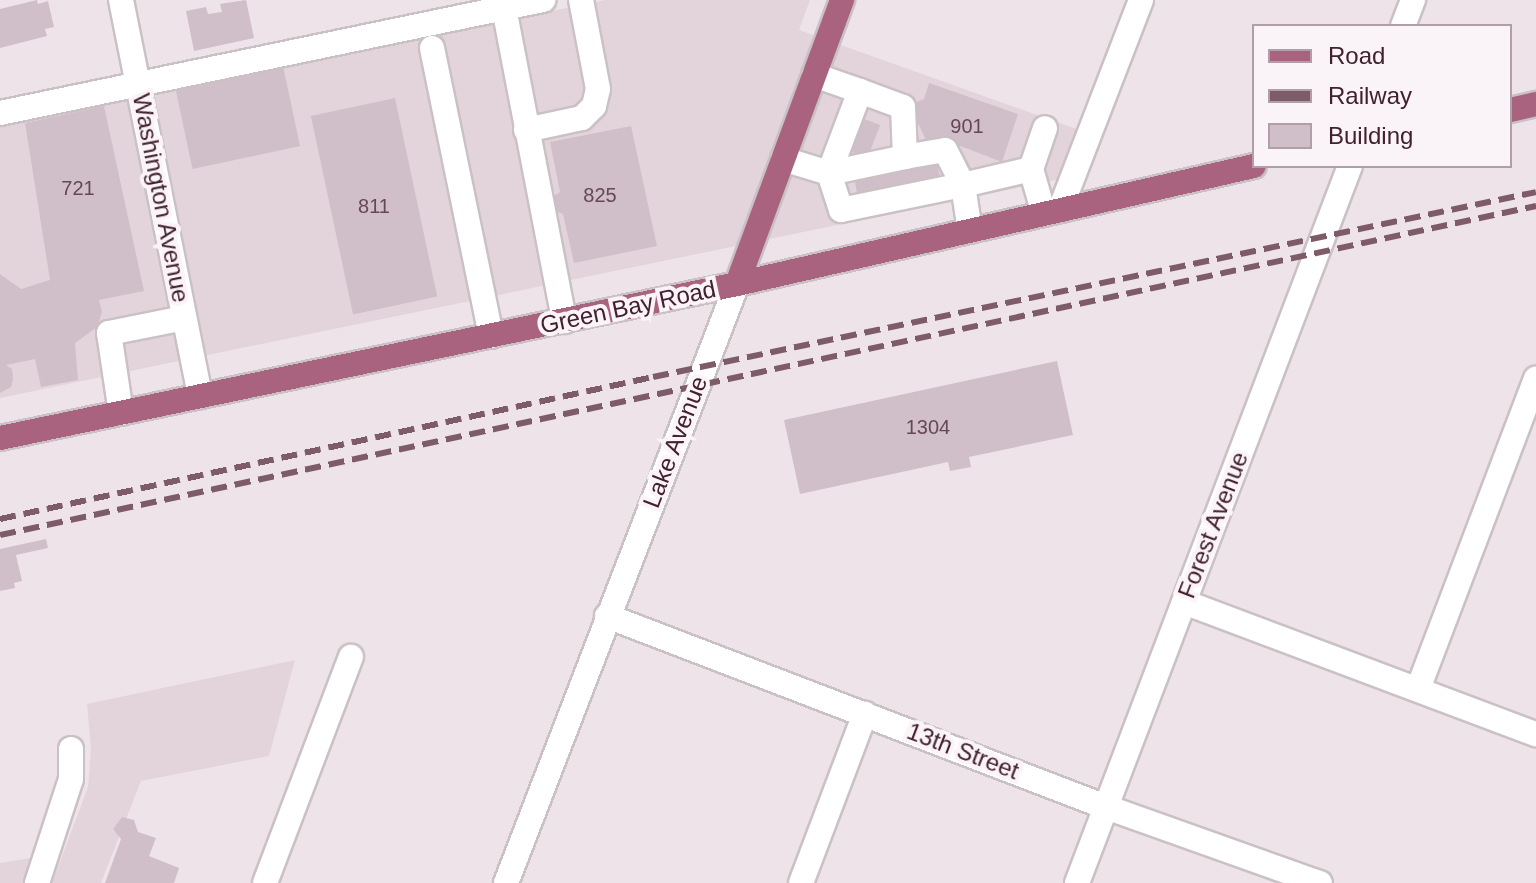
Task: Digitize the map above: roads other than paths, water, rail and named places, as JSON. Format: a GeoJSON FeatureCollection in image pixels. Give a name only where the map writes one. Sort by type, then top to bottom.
{"type":"FeatureCollection","features":[{"type":"Feature","properties":{"kind":"main road","name":"Lake Avenue"},"geometry":{"type":"LineString","coordinates":[[737,284],[842,0]]}},
{"type":"Feature","properties":{"kind":"main road"},"geometry":{"type":"LineString","coordinates":[[1512,110],[1536,104]]}},
{"type":"Feature","properties":{"kind":"main road","name":"Green Bay Road"},"geometry":{"type":"LineString","coordinates":[[0,438],[737,284],[1252,166]]}},
{"type":"Feature","properties":{"kind":"street","name":"Washington Avenue"},"geometry":{"type":"LineString","coordinates":[[121,0],[200,396]]}},
{"type":"Feature","properties":{"kind":"street"},"geometry":{"type":"LineString","coordinates":[[0,113],[543,0]]}},
{"type":"Feature","properties":{"kind":"street"},"geometry":{"type":"LineString","coordinates":[[526,130],[582,118],[594,106],[598,89],[581,0]]}},
{"type":"Feature","properties":{"kind":"street"},"geometry":{"type":"LineString","coordinates":[[1052,212],[1141,0]]}},
{"type":"Feature","properties":{"kind":"street"},"geometry":{"type":"LineString","coordinates":[[1404,24],[1413,0]]}},
{"type":"Feature","properties":{"kind":"street"},"geometry":{"type":"LineString","coordinates":[[504,8],[564,321]]}},
{"type":"Feature","properties":{"kind":"street"},"geometry":{"type":"LineString","coordinates":[[432,48],[491,336]]}},
{"type":"Feature","properties":{"kind":"street"},"geometry":{"type":"LineString","coordinates":[[814,75],[903,107],[905,157]]}},
{"type":"Feature","properties":{"kind":"street"},"geometry":{"type":"LineString","coordinates":[[860,91],[829,173],[841,210],[1031,169]]}},
{"type":"Feature","properties":{"kind":"street"},"geometry":{"type":"LineString","coordinates":[[1045,128],[1031,169],[1052,212]]}},
{"type":"Feature","properties":{"kind":"street"},"geometry":{"type":"LineString","coordinates":[[783,159],[829,173],[945,150],[963,185],[970,231]]}},
{"type":"Feature","properties":{"kind":"street","name":"Forest Avenue"},"geometry":{"type":"LineString","coordinates":[[1077,883],[1349,168]]}},
{"type":"Feature","properties":{"kind":"street","name":"Lake Avenue"},"geometry":{"type":"LineString","coordinates":[[506,883],[737,284]]}},
{"type":"Feature","properties":{"kind":"street"},"geometry":{"type":"LineString","coordinates":[[121,413],[109,333],[184,318]]}},
{"type":"Feature","properties":{"kind":"street"},"geometry":{"type":"LineString","coordinates":[[1418,689],[1536,379]]}},
{"type":"Feature","properties":{"kind":"street"},"geometry":{"type":"LineString","coordinates":[[1184,602],[1536,734]]}},
{"type":"Feature","properties":{"kind":"street","name":"13th Street"},"geometry":{"type":"LineString","coordinates":[[607,616],[1106,807],[1320,883]]}},
{"type":"Feature","properties":{"kind":"street"},"geometry":{"type":"LineString","coordinates":[[265,883],[351,657]]}},
{"type":"Feature","properties":{"kind":"street"},"geometry":{"type":"LineString","coordinates":[[801,883],[865,714]]}},
{"type":"Feature","properties":{"kind":"street"},"geometry":{"type":"LineString","coordinates":[[37,883],[71,779],[71,749]]}},
{"type":"Feature","properties":{"kind":"railway"},"geometry":{"type":"LineString","coordinates":[[0,519],[653,377],[1536,192]]}},
{"type":"Feature","properties":{"kind":"railway"},"geometry":{"type":"LineString","coordinates":[[0,535],[1536,206]]}}]}
